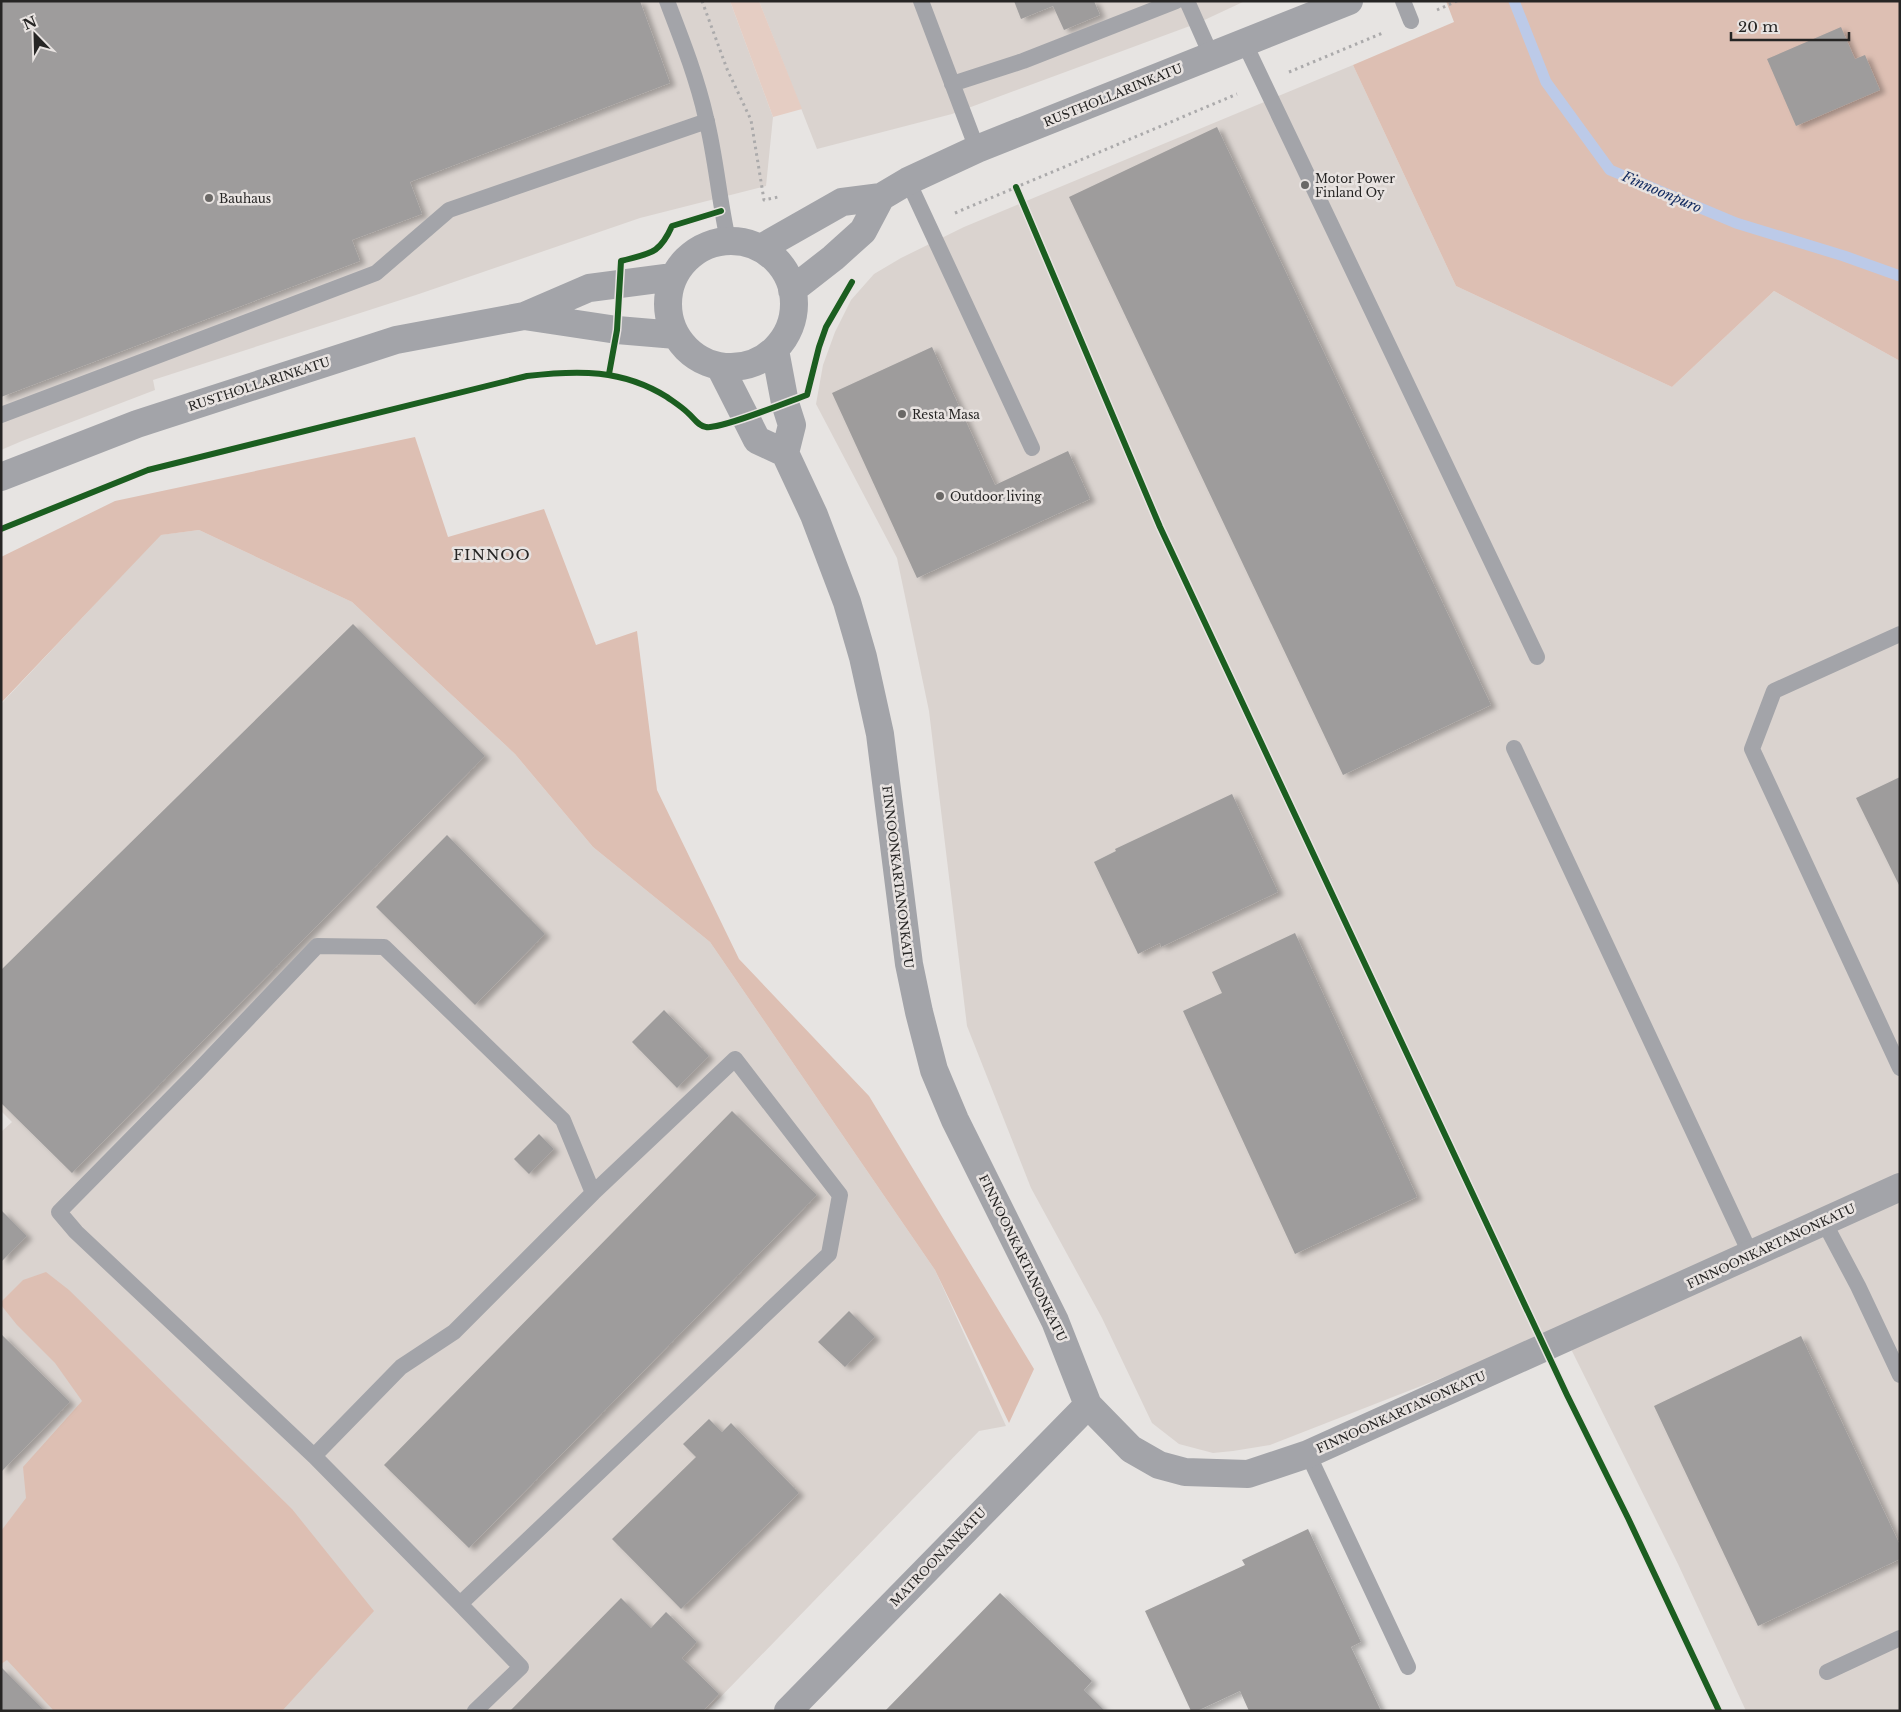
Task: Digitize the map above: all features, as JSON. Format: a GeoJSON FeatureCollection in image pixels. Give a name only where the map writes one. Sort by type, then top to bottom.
{"type":"FeatureCollection","features":[{"type":"Feature","properties":{"kind":"street","name":"RUSTHOLLARINKATU"},"geometry":{"type":"LineString","coordinates":[[761,248],[842,202],[881,197],[908,181],[977,149],[1348,1]]}},
{"type":"Feature","properties":{"kind":"street"},"geometry":{"type":"LineString","coordinates":[[792,290],[833,258],[863,231],[881,197]]}},
{"type":"Feature","properties":{"kind":"street"},"geometry":{"type":"LineString","coordinates":[[728,240],[738,240],[761,248],[776,259],[786,274],[792,290],[794,308],[791,323],[785,337],[775,350],[751,364],[735,368],[720,367],[705,362],[683,346],[676,335],[668,306],[668,294],[673,277],[699,250],[713,244],[728,240]]}},
{"type":"Feature","properties":{"kind":"street","name":"RUSTHOLLARINKATU"},"geometry":{"type":"LineString","coordinates":[[1,477],[138,424],[396,340],[524,316],[589,288],[673,277]]}},
{"type":"Feature","properties":{"kind":"street","name":"RUSTHOLLARINKATU"},"geometry":{"type":"LineString","coordinates":[[524,316],[617,330],[676,335]]}},
{"type":"Feature","properties":{"kind":"street"},"geometry":{"type":"LineString","coordinates":[[720,367],[757,440],[785,453],[792,425],[785,403],[775,350]]}},
{"type":"Feature","properties":{"kind":"street","name":"FINNOONKARTANONKATU"},"geometry":{"type":"LineString","coordinates":[[785,453],[814,515],[848,602],[862,657],[880,734],[909,964],[934,1070],[955,1120],[1055,1321],[1088,1405],[1131,1449],[1159,1465],[1185,1472],[1248,1474],[1308,1454],[1900,1187]]}},
{"type":"Feature","properties":{"kind":"street","name":"MATROONANKATU"},"geometry":{"type":"LineString","coordinates":[[788,1711],[1088,1405]]}},
{"type":"Feature","properties":{"kind":"lane"},"geometry":{"type":"LineString","coordinates":[[667,1],[696,80],[707,121],[721,211],[728,240]]}},
{"type":"Feature","properties":{"kind":"lane"},"geometry":{"type":"LineString","coordinates":[[921,1],[977,149]]}},
{"type":"Feature","properties":{"kind":"lane"},"geometry":{"type":"LineString","coordinates":[[952,84],[1023,61],[1176,1]]}},
{"type":"Feature","properties":{"kind":"lane"},"geometry":{"type":"LineString","coordinates":[[1187,1],[1211,55]]}},
{"type":"Feature","properties":{"kind":"lane"},"geometry":{"type":"LineString","coordinates":[[1402,1],[1411,21]]}},
{"type":"Feature","properties":{"kind":"lane"},"geometry":{"type":"LineString","coordinates":[[1244,42],[1537,657]]}},
{"type":"Feature","properties":{"kind":"lane"},"geometry":{"type":"LineString","coordinates":[[1,415],[376,273],[449,210],[616,154],[707,121]]}},
{"type":"Feature","properties":{"kind":"lane"},"geometry":{"type":"LineString","coordinates":[[908,181],[1032,448]]}},
{"type":"Feature","properties":{"kind":"lane"},"geometry":{"type":"LineString","coordinates":[[1900,634],[1774,691],[1752,749],[1900,1068]]}},
{"type":"Feature","properties":{"kind":"lane"},"geometry":{"type":"LineString","coordinates":[[1514,748],[1751,1255]]}},
{"type":"Feature","properties":{"kind":"lane"},"geometry":{"type":"LineString","coordinates":[[475,1711],[520,1667],[314,1456],[76,1232],[58,1212],[197,1072],[317,946],[384,947],[563,1120],[593,1193]]}},
{"type":"Feature","properties":{"kind":"lane"},"geometry":{"type":"LineString","coordinates":[[314,1456],[401,1367],[454,1332],[593,1193],[735,1059],[840,1195],[829,1254],[460,1604]]}},
{"type":"Feature","properties":{"kind":"lane"},"geometry":{"type":"LineString","coordinates":[[1824,1222],[1858,1286],[1900,1375]]}},
{"type":"Feature","properties":{"kind":"lane"},"geometry":{"type":"LineString","coordinates":[[1308,1454],[1408,1667]]}},
{"type":"Feature","properties":{"kind":"lane"},"geometry":{"type":"LineString","coordinates":[[1827,1672],[1900,1638]]}},
{"type":"Feature","properties":{"kind":"path"},"geometry":{"type":"LineString","coordinates":[[702,1],[727,69],[751,120],[764,200]]}},
{"type":"Feature","properties":{"kind":"path"},"geometry":{"type":"LineString","coordinates":[[927,225],[1457,1]]}},
{"type":"Feature","properties":{"kind":"path"},"geometry":{"type":"LineString","coordinates":[[1016,186],[1019,194]]}},
{"type":"Feature","properties":{"kind":"shaded area","name":"Bauhaus"},"geometry":{"type":"Polygon","coordinates":[[[1,1],[730,1],[773,117],[766,186],[640,218],[416,295],[153,380],[155,390],[1,450],[1,1]]]}},
{"type":"Feature","properties":{"kind":"shaded area"},"geometry":{"type":"Polygon","coordinates":[[[730,1],[759,1],[802,109],[773,117],[730,1]]]}},
{"type":"Feature","properties":{"kind":"shaded area"},"geometry":{"type":"Polygon","coordinates":[[[759,1],[1245,1],[1198,23],[952,114],[817,149],[759,1]]]}},
{"type":"Feature","properties":{"kind":"shaded area"},"geometry":{"type":"Polygon","coordinates":[[[1446,1],[1900,1],[1900,361],[1774,291],[1672,387],[1456,286],[1353,65],[1454,22],[1446,1]]]}},
{"type":"Feature","properties":{"kind":"shaded area"},"geometry":{"type":"Polygon","coordinates":[[[1353,65],[1456,286],[1672,387],[1774,291],[1900,361],[1900,1711],[1746,1711],[1678,1564],[1562,1331],[1270,1445],[1213,1453],[1179,1444],[1152,1423],[1102,1318],[1031,1188],[967,1026],[929,711],[897,558],[816,404],[823,365],[835,332],[851,300],[874,274],[901,258],[964,227],[1353,65]]]}},
{"type":"Feature","properties":{"kind":"shaded area"},"geometry":{"type":"Polygon","coordinates":[[[415,437],[448,537],[544,509],[596,645],[637,631],[657,790],[739,959],[869,1096],[1034,1369],[1009,1423],[935,1270],[710,942],[593,847],[515,754],[352,602],[199,530],[161,535],[1,703],[1,557],[115,501],[415,437]]]}},
{"type":"Feature","properties":{"kind":"shaded area"},"geometry":{"type":"Polygon","coordinates":[[[199,530],[352,602],[515,754],[593,847],[710,942],[935,1270],[1006,1426],[979,1431],[707,1711],[1,1711],[1,1132],[12,1122],[1,1111],[1,704],[160,535],[199,530]]]}},
{"type":"Feature","properties":{"kind":"shaded area"},"geometry":{"type":"Polygon","coordinates":[[[46,1272],[69,1290],[292,1509],[374,1611],[282,1711],[54,1711],[7,1660],[1,1664],[1,1531],[26,1498],[23,1467],[82,1401],[55,1363],[17,1325],[1,1305],[1,1302],[23,1280],[46,1272]]]}},
{"type":"Feature","properties":{"kind":"building","name":"Bauhaus"},"geometry":{"type":"Polygon","coordinates":[[[1,1],[640,1],[670,83],[410,182],[422,214],[352,240],[360,261],[1,397],[1,1]]]}},
{"type":"Feature","properties":{"kind":"building"},"geometry":{"type":"Polygon","coordinates":[[[1014,1],[1094,1],[1100,15],[1064,30],[1053,6],[1021,19],[1014,1]]]}},
{"type":"Feature","properties":{"kind":"building"},"geometry":{"type":"Polygon","coordinates":[[[1841,27],[1855,59],[1865,55],[1880,90],[1796,126],[1767,59],[1841,27]]]}},
{"type":"Feature","properties":{"kind":"building"},"geometry":{"type":"Polygon","coordinates":[[[1217,127],[1491,705],[1343,775],[1069,197],[1217,127]]]}},
{"type":"Feature","properties":{"kind":"building"},"geometry":{"type":"Polygon","coordinates":[[[932,347],[995,485],[1068,451],[1090,499],[917,578],[832,393],[932,347]]]}},
{"type":"Feature","properties":{"kind":"building"},"geometry":{"type":"Polygon","coordinates":[[[353,624],[485,756],[72,1173],[1,1103],[1,970],[353,624]]]}},
{"type":"Feature","properties":{"kind":"building"},"geometry":{"type":"Polygon","coordinates":[[[1900,777],[1900,887],[1856,798],[1900,777]]]}},
{"type":"Feature","properties":{"kind":"building"},"geometry":{"type":"Polygon","coordinates":[[[1232,794],[1278,892],[1161,947],[1160,943],[1138,954],[1094,862],[1116,851],[1115,849],[1232,794]]]}},
{"type":"Feature","properties":{"kind":"building"},"geometry":{"type":"Polygon","coordinates":[[[447,835],[545,934],[475,1005],[376,907],[447,835]]]}},
{"type":"Feature","properties":{"kind":"building"},"geometry":{"type":"Polygon","coordinates":[[[1295,933],[1417,1197],[1295,1254],[1183,1011],[1222,993],[1212,972],[1295,933]]]}},
{"type":"Feature","properties":{"kind":"building"},"geometry":{"type":"Polygon","coordinates":[[[664,1010],[709,1056],[677,1088],[632,1042],[664,1010]]]}},
{"type":"Feature","properties":{"kind":"building"},"geometry":{"type":"Polygon","coordinates":[[[732,1111],[817,1195],[469,1548],[384,1465],[732,1111]]]}},
{"type":"Feature","properties":{"kind":"building"},"geometry":{"type":"Polygon","coordinates":[[[539,1134],[554,1149],[529,1174],[514,1159],[539,1134]]]}},
{"type":"Feature","properties":{"kind":"building"},"geometry":{"type":"Polygon","coordinates":[[[1,1210],[27,1236],[1,1262],[1,1210]]]}},
{"type":"Feature","properties":{"kind":"building"},"geometry":{"type":"Polygon","coordinates":[[[849,1311],[875,1337],[845,1367],[818,1342],[849,1311]]]}},
{"type":"Feature","properties":{"kind":"building"},"geometry":{"type":"Polygon","coordinates":[[[1,1334],[70,1402],[1,1472],[1,1334]]]}},
{"type":"Feature","properties":{"kind":"building"},"geometry":{"type":"Polygon","coordinates":[[[1801,1336],[1900,1545],[1900,1559],[1758,1626],[1654,1406],[1801,1336]]]}},
{"type":"Feature","properties":{"kind":"building"},"geometry":{"type":"Polygon","coordinates":[[[709,1419],[722,1432],[731,1423],[799,1493],[681,1609],[612,1539],[696,1457],[683,1444],[709,1419]]]}},
{"type":"Feature","properties":{"kind":"building"},"geometry":{"type":"Polygon","coordinates":[[[1308,1529],[1361,1642],[1351,1647],[1381,1711],[1249,1711],[1240,1691],[1197,1711],[1191,1711],[1145,1611],[1245,1565],[1242,1560],[1308,1529]]]}},
{"type":"Feature","properties":{"kind":"building"},"geometry":{"type":"Polygon","coordinates":[[[1000,1593],[1092,1681],[1084,1690],[1105,1711],[885,1711],[1000,1593]]]}},
{"type":"Feature","properties":{"kind":"building"},"geometry":{"type":"Polygon","coordinates":[[[621,1598],[651,1628],[666,1612],[697,1642],[682,1658],[719,1694],[703,1711],[510,1711],[621,1598]]]}},
{"type":"Feature","properties":{"kind":"building"},"geometry":{"type":"Polygon","coordinates":[[[1,1667],[45,1711],[1,1711],[1,1667]]]}},
{"type":"Feature","properties":{"kind":"waterway","name":"Finnoonpuro"},"geometry":{"type":"LineString","coordinates":[[1514,1],[1546,82],[1610,170],[1736,223],[1844,256],[1900,276]]}},
{"type":"Feature","properties":{"kind":"cycle path"},"geometry":{"type":"LineString","coordinates":[[1016,187],[1160,527],[1567,1395],[1628,1518],[1719,1711]]}},
{"type":"Feature","properties":{"kind":"cycle path"},"geometry":{"type":"LineString","coordinates":[[609,374],[617,330],[621,261],[646,254],[658,248],[663,243],[672,226],[721,211]]}},
{"type":"Feature","properties":{"kind":"cycle path"},"geometry":{"type":"LineString","coordinates":[[1,529],[148,470],[527,376],[564,373],[616,376],[633,381],[667,397],[703,426],[713,427],[725,424],[807,395],[826,327],[852,282]]}},
{"type":"Feature","properties":{"kind":"place","name":"Motor Power Finland Oy"},"geometry":{"type":"Point","coordinates":[1305,185]}},
{"type":"Feature","properties":{"kind":"place","name":"Bauhaus"},"geometry":{"type":"Point","coordinates":[209,198]}},
{"type":"Feature","properties":{"kind":"place","name":"Resta Masa"},"geometry":{"type":"Point","coordinates":[902,414]}},
{"type":"Feature","properties":{"kind":"place","name":"Outdoor living"},"geometry":{"type":"Point","coordinates":[940,496]}},
{"type":"Feature","properties":{"kind":"district","name":"FINNOO"},"geometry":{"type":"Point","coordinates":[492,554]}}]}
